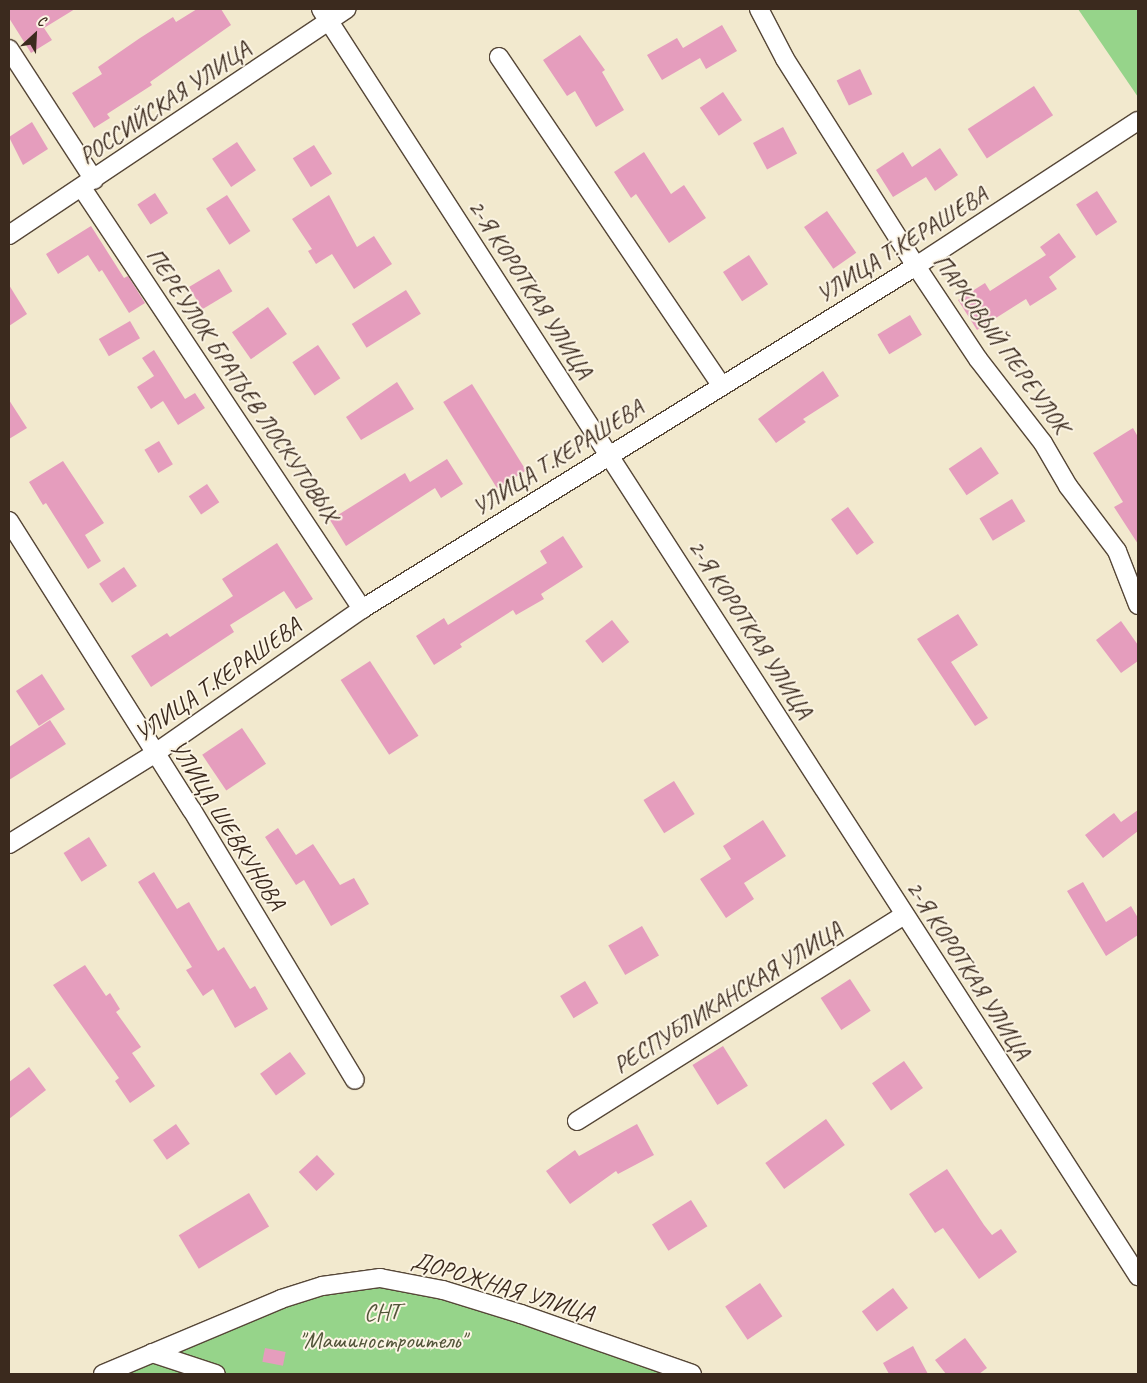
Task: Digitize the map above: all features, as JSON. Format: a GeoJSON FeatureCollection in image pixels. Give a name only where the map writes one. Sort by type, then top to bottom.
{"type":"FeatureCollection","features":[{"type":"Feature","properties":{"kind":"street","name":"РОССИЙСКАЯ УЛИЦА"},"geometry":{"type":"LineString","coordinates":[[9,235],[88,184],[324,15],[346,9]]}},
{"type":"Feature","properties":{"kind":"street","name":"ПАРКОВЫЙ ПЕРЕУЛОК"},"geometry":{"type":"LineString","coordinates":[[759,9],[785,59],[916,266],[978,359],[1044,443],[1068,486],[1117,551],[1138,605]]}},
{"type":"Feature","properties":{"kind":"street","name":"2-Я КОРОТКАЯ УЛИЦА"},"geometry":{"type":"LineString","coordinates":[[324,15],[1138,1276]]}},
{"type":"Feature","properties":{"kind":"street","name":"ПЕРЕУЛОК БРАТЬЕВ ЛОСКУТОВЫХ"},"geometry":{"type":"LineString","coordinates":[[9,49],[88,184],[362,609]]}},
{"type":"Feature","properties":{"kind":"street"},"geometry":{"type":"LineString","coordinates":[[499,57],[721,386]]}},
{"type":"Feature","properties":{"kind":"street","name":"УЛИЦА Т.КЕРАШЕВА"},"geometry":{"type":"LineString","coordinates":[[9,844],[154,754],[362,609],[609,454],[916,266],[1138,121]]}},
{"type":"Feature","properties":{"kind":"street","name":"УЛИЦА ШЕВКУНОВА"},"geometry":{"type":"LineString","coordinates":[[9,521],[154,754],[192,810],[355,1080]]}},
{"type":"Feature","properties":{"kind":"street","name":"РЕСПУБЛИКАНСКАЯ УЛИЦА"},"geometry":{"type":"LineString","coordinates":[[577,1121],[904,915]]}},
{"type":"Feature","properties":{"kind":"street","name":"ДОРОЖНАЯ УЛИЦА"},"geometry":{"type":"LineString","coordinates":[[103,1374],[281,1300],[322,1286],[380,1278],[443,1290],[692,1374]]}},
{"type":"Feature","properties":{"kind":"street"},"geometry":{"type":"LineString","coordinates":[[152,1353],[216,1374]]}},
{"type":"Feature","properties":{"kind":"green space"},"geometry":{"type":"Polygon","coordinates":[[[1078,9],[1138,9],[1138,97],[1078,9]]]}},
{"type":"Feature","properties":{"kind":"green space","name":"СНТ \"Машиностроитель\""},"geometry":{"type":"Polygon","coordinates":[[[380,1278],[692,1374],[103,1374],[281,1299],[380,1278]]]}},
{"type":"Feature","properties":{"kind":"building"},"geometry":{"type":"Polygon","coordinates":[[[9,9],[75,9],[44,28],[52,40],[31,53],[9,18],[9,9]]]}},
{"type":"Feature","properties":{"kind":"building"},"geometry":{"type":"Polygon","coordinates":[[[197,9],[221,9],[231,25],[150,82],[152,85],[107,114],[110,118],[94,128],[72,93],[102,74],[98,67],[140,38],[173,17],[176,22],[197,9]]]}},
{"type":"Feature","properties":{"kind":"building"},"geometry":{"type":"Polygon","coordinates":[[[722,25],[737,51],[706,69],[700,58],[662,80],[647,55],[677,38],[683,48],[722,25]]]}},
{"type":"Feature","properties":{"kind":"building"},"geometry":{"type":"Polygon","coordinates":[[[580,35],[605,70],[602,72],[624,110],[596,127],[575,91],[567,96],[543,60],[580,35]]]}},
{"type":"Feature","properties":{"kind":"building"},"geometry":{"type":"Polygon","coordinates":[[[860,69],[872,94],[849,106],[837,80],[860,69]]]}},
{"type":"Feature","properties":{"kind":"building"},"geometry":{"type":"Polygon","coordinates":[[[1034,86],[1053,115],[987,158],[968,129],[1034,86]]]}},
{"type":"Feature","properties":{"kind":"building"},"geometry":{"type":"Polygon","coordinates":[[[723,92],[742,120],[719,136],[700,108],[723,92]]]}},
{"type":"Feature","properties":{"kind":"building"},"geometry":{"type":"Polygon","coordinates":[[[32,122],[48,149],[23,165],[9,137],[32,122]]]}},
{"type":"Feature","properties":{"kind":"building"},"geometry":{"type":"Polygon","coordinates":[[[783,127],[797,153],[767,169],[753,143],[783,127]]]}},
{"type":"Feature","properties":{"kind":"building"},"geometry":{"type":"Polygon","coordinates":[[[237,142],[256,170],[231,187],[212,159],[237,142]]]}},
{"type":"Feature","properties":{"kind":"building"},"geometry":{"type":"Polygon","coordinates":[[[314,145],[332,174],[311,187],[293,158],[314,145]]]}},
{"type":"Feature","properties":{"kind":"building"},"geometry":{"type":"Polygon","coordinates":[[[940,148],[958,175],[935,191],[926,177],[893,197],[876,170],[903,152],[912,167],[940,148]]]}},
{"type":"Feature","properties":{"kind":"building"},"geometry":{"type":"Polygon","coordinates":[[[644,152],[671,194],[684,185],[706,218],[669,243],[636,194],[631,198],[614,172],[644,152]]]}},
{"type":"Feature","properties":{"kind":"building"},"geometry":{"type":"Polygon","coordinates":[[[1097,191],[1117,222],[1096,236],[1076,205],[1097,191]]]}},
{"type":"Feature","properties":{"kind":"building"},"geometry":{"type":"Polygon","coordinates":[[[155,193],[168,213],[150,225],[137,204],[155,193]]]}},
{"type":"Feature","properties":{"kind":"building"},"geometry":{"type":"Polygon","coordinates":[[[227,195],[250,231],[229,245],[206,209],[227,195]]]}},
{"type":"Feature","properties":{"kind":"building"},"geometry":{"type":"Polygon","coordinates":[[[329,195],[357,247],[374,236],[392,264],[354,289],[332,254],[316,264],[308,251],[312,249],[292,219],[329,195]]]}},
{"type":"Feature","properties":{"kind":"building"},"geometry":{"type":"Polygon","coordinates":[[[827,211],[856,253],[833,269],[804,227],[827,211]]]}},
{"type":"Feature","properties":{"kind":"building"},"geometry":{"type":"Polygon","coordinates":[[[91,226],[124,278],[128,276],[145,303],[129,313],[102,270],[99,272],[88,255],[58,274],[46,254],[91,226]]]}},
{"type":"Feature","properties":{"kind":"building"},"geometry":{"type":"Polygon","coordinates":[[[1059,233],[1076,257],[1049,277],[1057,289],[1030,306],[1026,299],[977,330],[958,300],[985,283],[990,291],[1046,255],[1040,247],[1059,233]]]}},
{"type":"Feature","properties":{"kind":"building"},"geometry":{"type":"Polygon","coordinates":[[[749,255],[768,284],[742,301],[723,272],[749,255]]]}},
{"type":"Feature","properties":{"kind":"building"},"geometry":{"type":"Polygon","coordinates":[[[219,269],[232,291],[202,309],[189,287],[219,269]]]}},
{"type":"Feature","properties":{"kind":"building"},"geometry":{"type":"Polygon","coordinates":[[[9,285],[27,314],[9,326],[9,285]]]}},
{"type":"Feature","properties":{"kind":"building"},"geometry":{"type":"Polygon","coordinates":[[[406,290],[421,314],[367,348],[352,324],[406,290]]]}},
{"type":"Feature","properties":{"kind":"building"},"geometry":{"type":"Polygon","coordinates":[[[268,307],[287,334],[251,359],[232,332],[268,307]]]}},
{"type":"Feature","properties":{"kind":"building"},"geometry":{"type":"Polygon","coordinates":[[[910,315],[922,335],[889,354],[877,335],[910,315]]]}},
{"type":"Feature","properties":{"kind":"building"},"geometry":{"type":"Polygon","coordinates":[[[130,321],[140,338],[109,356],[99,339],[130,321]]]}},
{"type":"Feature","properties":{"kind":"building"},"geometry":{"type":"Polygon","coordinates":[[[318,345],[340,378],[315,395],[292,362],[318,345]]]}},
{"type":"Feature","properties":{"kind":"building"},"geometry":{"type":"Polygon","coordinates":[[[154,350],[185,399],[195,393],[205,408],[178,425],[163,401],[151,409],[137,387],[154,376],[142,358],[154,350]]]}},
{"type":"Feature","properties":{"kind":"building"},"geometry":{"type":"Polygon","coordinates":[[[823,371],[839,396],[803,419],[806,422],[776,443],[758,419],[823,371]]]}},
{"type":"Feature","properties":{"kind":"building"},"geometry":{"type":"Polygon","coordinates":[[[397,382],[414,409],[361,440],[346,417],[397,382]]]}},
{"type":"Feature","properties":{"kind":"building"},"geometry":{"type":"Polygon","coordinates":[[[472,384],[526,471],[497,489],[443,402],[472,384]]]}},
{"type":"Feature","properties":{"kind":"building"},"geometry":{"type":"Polygon","coordinates":[[[9,400],[27,428],[9,439],[9,400]]]}},
{"type":"Feature","properties":{"kind":"building"},"geometry":{"type":"Polygon","coordinates":[[[1133,428],[1138,437],[1138,544],[1114,507],[1123,502],[1093,453],[1133,428]]]}},
{"type":"Feature","properties":{"kind":"building"},"geometry":{"type":"Polygon","coordinates":[[[159,441],[173,464],[158,473],[144,450],[159,441]]]}},
{"type":"Feature","properties":{"kind":"building"},"geometry":{"type":"Polygon","coordinates":[[[981,447],[999,474],[967,495],[949,469],[981,447]]]}},
{"type":"Feature","properties":{"kind":"building"},"geometry":{"type":"Polygon","coordinates":[[[447,459],[463,484],[441,498],[435,488],[346,546],[330,520],[405,473],[410,482],[447,459]]]}},
{"type":"Feature","properties":{"kind":"building"},"geometry":{"type":"Polygon","coordinates":[[[63,461],[104,523],[85,535],[101,561],[88,569],[46,503],[43,505],[29,482],[63,461]]]}},
{"type":"Feature","properties":{"kind":"building"},"geometry":{"type":"Polygon","coordinates":[[[207,484],[219,502],[201,515],[189,496],[207,484]]]}},
{"type":"Feature","properties":{"kind":"building"},"geometry":{"type":"Polygon","coordinates":[[[1012,499],[1025,521],[993,541],[979,519],[1012,499]]]}},
{"type":"Feature","properties":{"kind":"building"},"geometry":{"type":"Polygon","coordinates":[[[848,507],[874,543],[857,555],[831,519],[848,507]]]}},
{"type":"Feature","properties":{"kind":"building"},"geometry":{"type":"Polygon","coordinates":[[[563,536],[583,567],[541,594],[544,599],[516,615],[513,610],[460,644],[462,647],[434,665],[416,636],[444,618],[448,625],[547,563],[540,551],[563,536]]]}},
{"type":"Feature","properties":{"kind":"building"},"geometry":{"type":"Polygon","coordinates":[[[277,543],[313,599],[296,609],[284,591],[230,625],[234,632],[151,687],[131,656],[167,633],[170,637],[233,596],[222,579],[277,543]]]}},
{"type":"Feature","properties":{"kind":"building"},"geometry":{"type":"Polygon","coordinates":[[[124,567],[137,586],[112,603],[99,584],[124,567]]]}},
{"type":"Feature","properties":{"kind":"building"},"geometry":{"type":"Polygon","coordinates":[[[958,614],[978,645],[951,662],[988,718],[975,726],[917,639],[958,614]]]}},
{"type":"Feature","properties":{"kind":"building"},"geometry":{"type":"Polygon","coordinates":[[[612,620],[629,642],[602,663],[585,641],[612,620]]]}},
{"type":"Feature","properties":{"kind":"building"},"geometry":{"type":"Polygon","coordinates":[[[1121,621],[1138,645],[1138,661],[1121,673],[1096,640],[1121,621]]]}},
{"type":"Feature","properties":{"kind":"building"},"geometry":{"type":"Polygon","coordinates":[[[370,661],[418,736],[389,755],[341,680],[370,661]]]}},
{"type":"Feature","properties":{"kind":"building"},"geometry":{"type":"Polygon","coordinates":[[[42,674],[65,709],[39,726],[16,691],[42,674]]]}},
{"type":"Feature","properties":{"kind":"building"},"geometry":{"type":"Polygon","coordinates":[[[50,720],[66,744],[9,780],[9,747],[50,720]]]}},
{"type":"Feature","properties":{"kind":"building"},"geometry":{"type":"Polygon","coordinates":[[[242,728],[266,764],[226,790],[202,755],[242,728]]]}},
{"type":"Feature","properties":{"kind":"building"},"geometry":{"type":"Polygon","coordinates":[[[674,781],[695,814],[664,833],[643,800],[674,781]]]}},
{"type":"Feature","properties":{"kind":"building"},"geometry":{"type":"Polygon","coordinates":[[[1138,810],[1138,831],[1103,858],[1085,835],[1114,813],[1121,822],[1138,810]]]}},
{"type":"Feature","properties":{"kind":"building"},"geometry":{"type":"Polygon","coordinates":[[[763,820],[786,856],[744,883],[754,899],[726,918],[700,879],[731,859],[723,846],[763,820]]]}},
{"type":"Feature","properties":{"kind":"building"},"geometry":{"type":"Polygon","coordinates":[[[278,828],[296,855],[313,844],[340,885],[354,878],[369,904],[331,926],[304,880],[296,885],[265,837],[278,828]]]}},
{"type":"Feature","properties":{"kind":"building"},"geometry":{"type":"Polygon","coordinates":[[[89,837],[107,866],[82,882],[64,853],[89,837]]]}},
{"type":"Feature","properties":{"kind":"building"},"geometry":{"type":"Polygon","coordinates":[[[154,872],[177,909],[189,902],[218,951],[224,947],[250,989],[255,986],[268,1009],[235,1028],[213,989],[203,996],[186,970],[192,967],[138,882],[154,872]]]}},
{"type":"Feature","properties":{"kind":"building"},"geometry":{"type":"Polygon","coordinates":[[[1083,882],[1106,922],[1131,906],[1138,918],[1138,935],[1106,956],[1067,891],[1083,882]]]}},
{"type":"Feature","properties":{"kind":"building"},"geometry":{"type":"Polygon","coordinates":[[[642,926],[659,955],[625,975],[608,946],[642,926]]]}},
{"type":"Feature","properties":{"kind":"building"},"geometry":{"type":"Polygon","coordinates":[[[85,965],[106,996],[110,993],[120,1009],[116,1012],[141,1047],[132,1053],[155,1086],[130,1103],[115,1081],[119,1078],[53,985],[85,965]]]}},
{"type":"Feature","properties":{"kind":"building"},"geometry":{"type":"Polygon","coordinates":[[[850,979],[871,1011],[841,1030],[821,998],[850,979]]]}},
{"type":"Feature","properties":{"kind":"building"},"geometry":{"type":"Polygon","coordinates":[[[585,981],[598,1003],[574,1018],[560,996],[585,981]]]}},
{"type":"Feature","properties":{"kind":"building"},"geometry":{"type":"Polygon","coordinates":[[[723,1046],[748,1086],[717,1105],[692,1065],[723,1046]]]}},
{"type":"Feature","properties":{"kind":"building"},"geometry":{"type":"Polygon","coordinates":[[[290,1052],[306,1074],[276,1096],[260,1074],[290,1052]]]}},
{"type":"Feature","properties":{"kind":"building"},"geometry":{"type":"Polygon","coordinates":[[[904,1061],[923,1088],[891,1110],[872,1083],[904,1061]]]}},
{"type":"Feature","properties":{"kind":"building"},"geometry":{"type":"Polygon","coordinates":[[[29,1067],[46,1090],[9,1119],[9,1082],[29,1067]]]}},
{"type":"Feature","properties":{"kind":"building"},"geometry":{"type":"Polygon","coordinates":[[[826,1119],[845,1145],[784,1189],[765,1163],[826,1119]]]}},
{"type":"Feature","properties":{"kind":"building"},"geometry":{"type":"Polygon","coordinates":[[[176,1124],[190,1144],[167,1160],[153,1140],[176,1124]]]}},
{"type":"Feature","properties":{"kind":"building"},"geometry":{"type":"Polygon","coordinates":[[[637,1124],[654,1155],[618,1174],[616,1171],[570,1204],[546,1171],[575,1150],[579,1156],[637,1124]]]}},
{"type":"Feature","properties":{"kind":"building"},"geometry":{"type":"Polygon","coordinates":[[[317,1155],[335,1174],[316,1191],[299,1172],[317,1155]]]}},
{"type":"Feature","properties":{"kind":"building"},"geometry":{"type":"Polygon","coordinates":[[[947,1169],[992,1235],[1001,1229],[1017,1252],[979,1279],[943,1228],[935,1233],[909,1194],[947,1169]]]}},
{"type":"Feature","properties":{"kind":"building"},"geometry":{"type":"Polygon","coordinates":[[[249,1193],[269,1226],[199,1269],[179,1235],[249,1193]]]}},
{"type":"Feature","properties":{"kind":"building"},"geometry":{"type":"Polygon","coordinates":[[[691,1200],[707,1226],[668,1251],[652,1224],[691,1200]]]}},
{"type":"Feature","properties":{"kind":"building"},"geometry":{"type":"Polygon","coordinates":[[[760,1283],[782,1316],[748,1340],[725,1306],[760,1283]]]}},
{"type":"Feature","properties":{"kind":"building"},"geometry":{"type":"Polygon","coordinates":[[[893,1288],[908,1308],[877,1331],[862,1311],[893,1288]]]}},
{"type":"Feature","properties":{"kind":"building"},"geometry":{"type":"Polygon","coordinates":[[[965,1338],[987,1368],[979,1374],[946,1374],[935,1360],[965,1338]]]}},
{"type":"Feature","properties":{"kind":"building"},"geometry":{"type":"Polygon","coordinates":[[[913,1346],[928,1374],[889,1374],[883,1363],[913,1346]]]}},
{"type":"Feature","properties":{"kind":"building"},"geometry":{"type":"Polygon","coordinates":[[[265,1348],[286,1352],[283,1366],[262,1362],[265,1348]]]}}]}
